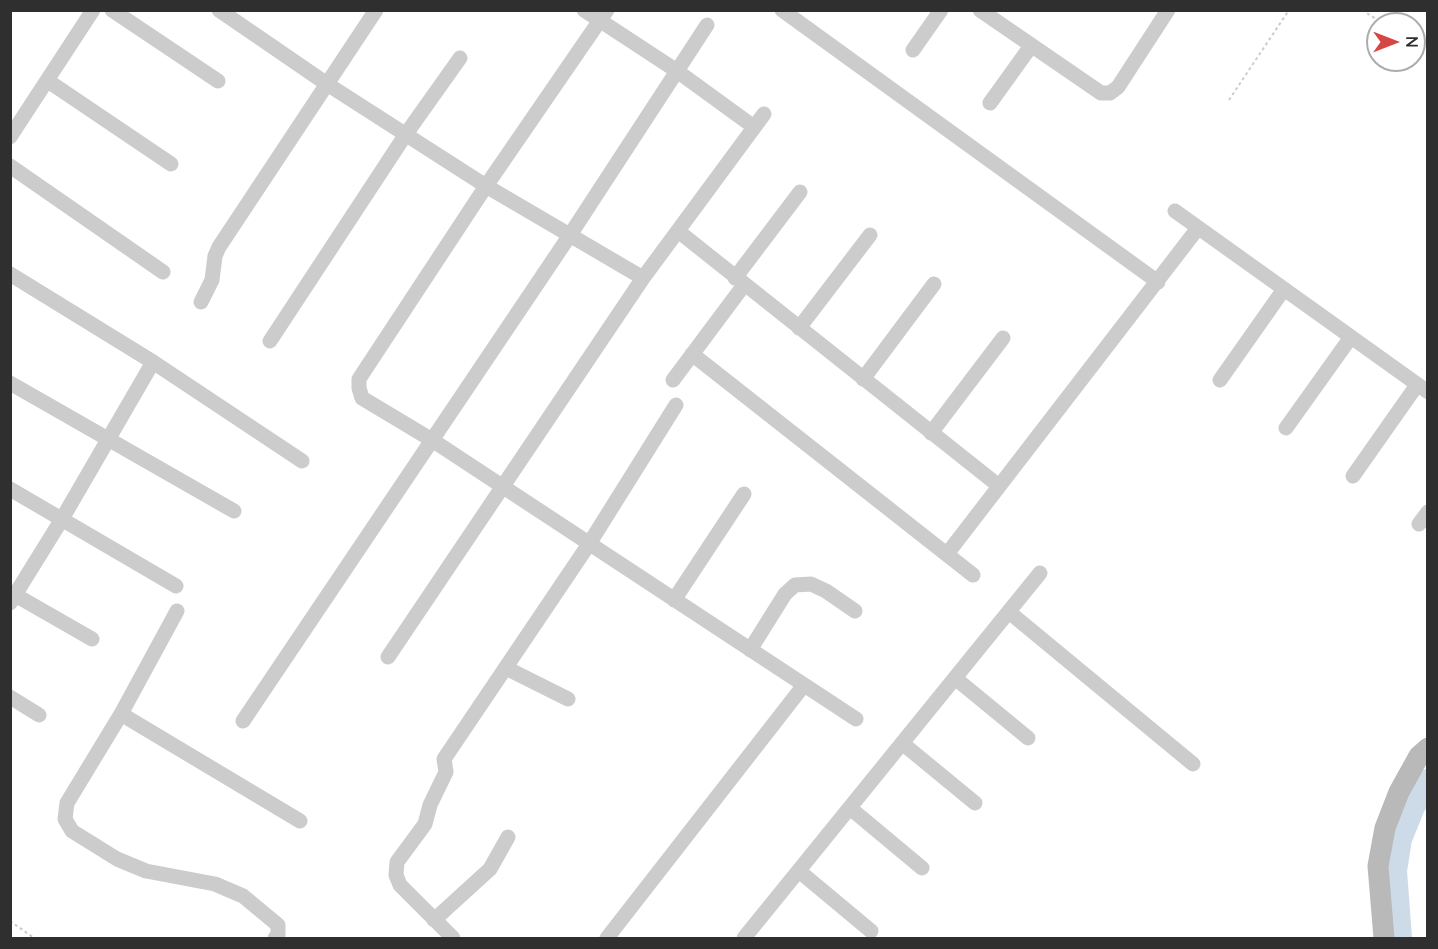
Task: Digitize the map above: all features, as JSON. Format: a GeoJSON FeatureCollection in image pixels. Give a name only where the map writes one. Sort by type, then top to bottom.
{"type":"FeatureCollection","features":[{"type":"Feature","properties":{"kind":"street"},"geometry":{"type":"LineString","coordinates":[[10,137],[93,10]]}},
{"type":"Feature","properties":{"kind":"street"},"geometry":{"type":"LineString","coordinates":[[112,10],[218,81]]}},
{"type":"Feature","properties":{"kind":"street"},"geometry":{"type":"LineString","coordinates":[[219,10],[327,84],[486,186],[643,278]]}},
{"type":"Feature","properties":{"kind":"street"},"geometry":{"type":"LineString","coordinates":[[201,302],[212,280],[215,256],[219,247],[376,10]]}},
{"type":"Feature","properties":{"kind":"street"},"geometry":{"type":"LineString","coordinates":[[584,10],[604,16],[754,127]]}},
{"type":"Feature","properties":{"kind":"street"},"geometry":{"type":"LineString","coordinates":[[782,10],[1158,282]]}},
{"type":"Feature","properties":{"kind":"street"},"geometry":{"type":"LineString","coordinates":[[913,50],[941,10]]}},
{"type":"Feature","properties":{"kind":"street"},"geometry":{"type":"LineString","coordinates":[[981,10],[1101,93],[1110,93],[1118,87],[1168,10]]}},
{"type":"Feature","properties":{"kind":"street"},"geometry":{"type":"LineString","coordinates":[[604,16],[486,186],[359,378],[358,388],[362,398],[432,440],[856,719]]}},
{"type":"Feature","properties":{"kind":"street"},"geometry":{"type":"LineString","coordinates":[[243,721],[570,235],[707,25]]}},
{"type":"Feature","properties":{"kind":"street"},"geometry":{"type":"LineString","coordinates":[[990,103],[1030,46]]}},
{"type":"Feature","properties":{"kind":"street"},"geometry":{"type":"LineString","coordinates":[[270,341],[406,134],[460,58]]}},
{"type":"Feature","properties":{"kind":"street"},"geometry":{"type":"LineString","coordinates":[[48,81],[171,164]]}},
{"type":"Feature","properties":{"kind":"street"},"geometry":{"type":"LineString","coordinates":[[387,657],[643,278],[764,114]]}},
{"type":"Feature","properties":{"kind":"street"},"geometry":{"type":"LineString","coordinates":[[10,166],[163,272]]}},
{"type":"Feature","properties":{"kind":"street"},"geometry":{"type":"LineString","coordinates":[[673,380],[800,192]]}},
{"type":"Feature","properties":{"kind":"street"},"geometry":{"type":"LineString","coordinates":[[1175,211],[1423,388],[1353,476]]}},
{"type":"Feature","properties":{"kind":"street"},"geometry":{"type":"LineString","coordinates":[[947,554],[1198,228]]}},
{"type":"Feature","properties":{"kind":"street"},"geometry":{"type":"LineString","coordinates":[[678,231],[999,486]]}},
{"type":"Feature","properties":{"kind":"street"},"geometry":{"type":"LineString","coordinates":[[799,328],[870,235]]}},
{"type":"Feature","properties":{"kind":"street"},"geometry":{"type":"LineString","coordinates":[[10,274],[153,362],[302,461]]}},
{"type":"Feature","properties":{"kind":"street"},"geometry":{"type":"LineString","coordinates":[[863,378],[934,284]]}},
{"type":"Feature","properties":{"kind":"street"},"geometry":{"type":"LineString","coordinates":[[1220,380],[1284,289]]}},
{"type":"Feature","properties":{"kind":"street"},"geometry":{"type":"LineString","coordinates":[[1286,428],[1351,337]]}},
{"type":"Feature","properties":{"kind":"street"},"geometry":{"type":"LineString","coordinates":[[931,432],[1003,338]]}},
{"type":"Feature","properties":{"kind":"street"},"geometry":{"type":"LineString","coordinates":[[692,354],[973,575]]}},
{"type":"Feature","properties":{"kind":"street"},"geometry":{"type":"LineString","coordinates":[[92,639],[12,597],[62,519],[153,362]]}},
{"type":"Feature","properties":{"kind":"street"},"geometry":{"type":"LineString","coordinates":[[10,382],[234,511]]}},
{"type":"Feature","properties":{"kind":"street"},"geometry":{"type":"LineString","coordinates":[[453,939],[400,885],[396,867],[425,824],[430,805],[446,772],[444,759],[589,544],[676,405]]}},
{"type":"Feature","properties":{"kind":"street"},"geometry":{"type":"LineString","coordinates":[[10,489],[176,586]]}},
{"type":"Feature","properties":{"kind":"street"},"geometry":{"type":"LineString","coordinates":[[674,600],[744,494]]}},
{"type":"Feature","properties":{"kind":"street"},"geometry":{"type":"LineString","coordinates":[[747,938],[1040,573]]}},
{"type":"Feature","properties":{"kind":"street"},"geometry":{"type":"LineString","coordinates":[[750,650],[785,594],[795,585],[811,584],[826,591],[855,611]]}},
{"type":"Feature","properties":{"kind":"street"},"geometry":{"type":"LineString","coordinates":[[177,611],[122,714],[67,802],[65,819],[72,831],[117,859],[146,871],[215,884],[243,896],[278,925],[278,935],[275,939]]}},
{"type":"Feature","properties":{"kind":"street"},"geometry":{"type":"LineString","coordinates":[[1009,612],[1193,764]]}},
{"type":"Feature","properties":{"kind":"street"},"geometry":{"type":"LineString","coordinates":[[506,668],[568,699]]}},
{"type":"Feature","properties":{"kind":"street"},"geometry":{"type":"LineString","coordinates":[[956,678],[1028,738]]}},
{"type":"Feature","properties":{"kind":"street"},"geometry":{"type":"LineString","coordinates":[[607,939],[804,685]]}},
{"type":"Feature","properties":{"kind":"street"},"geometry":{"type":"LineString","coordinates":[[10,697],[39,715]]}},
{"type":"Feature","properties":{"kind":"street"},"geometry":{"type":"LineString","coordinates":[[122,714],[300,820]]}},
{"type":"Feature","properties":{"kind":"street"},"geometry":{"type":"LineString","coordinates":[[902,743],[975,803]]}},
{"type":"Feature","properties":{"kind":"street"},"geometry":{"type":"LineString","coordinates":[[1384,939],[1378,866],[1385,828],[1399,792],[1419,756],[1428,748]]}},
{"type":"Feature","properties":{"kind":"street"},"geometry":{"type":"LineString","coordinates":[[850,808],[922,868]]}},
{"type":"Feature","properties":{"kind":"street"},"geometry":{"type":"LineString","coordinates":[[434,920],[490,869],[508,837]]}},
{"type":"Feature","properties":{"kind":"street"},"geometry":{"type":"LineString","coordinates":[[799,872],[871,931]]}},
{"type":"Feature","properties":{"kind":"path"},"geometry":{"type":"LineString","coordinates":[[1229,100],[1289,10]]}},
{"type":"Feature","properties":{"kind":"path"},"geometry":{"type":"LineString","coordinates":[[10,921],[34,939]]}},
{"type":"Feature","properties":{"kind":"waterway"},"geometry":{"type":"LineString","coordinates":[[1400,938],[1395,871],[1400,839],[1413,807],[1428,781]]}}]}
